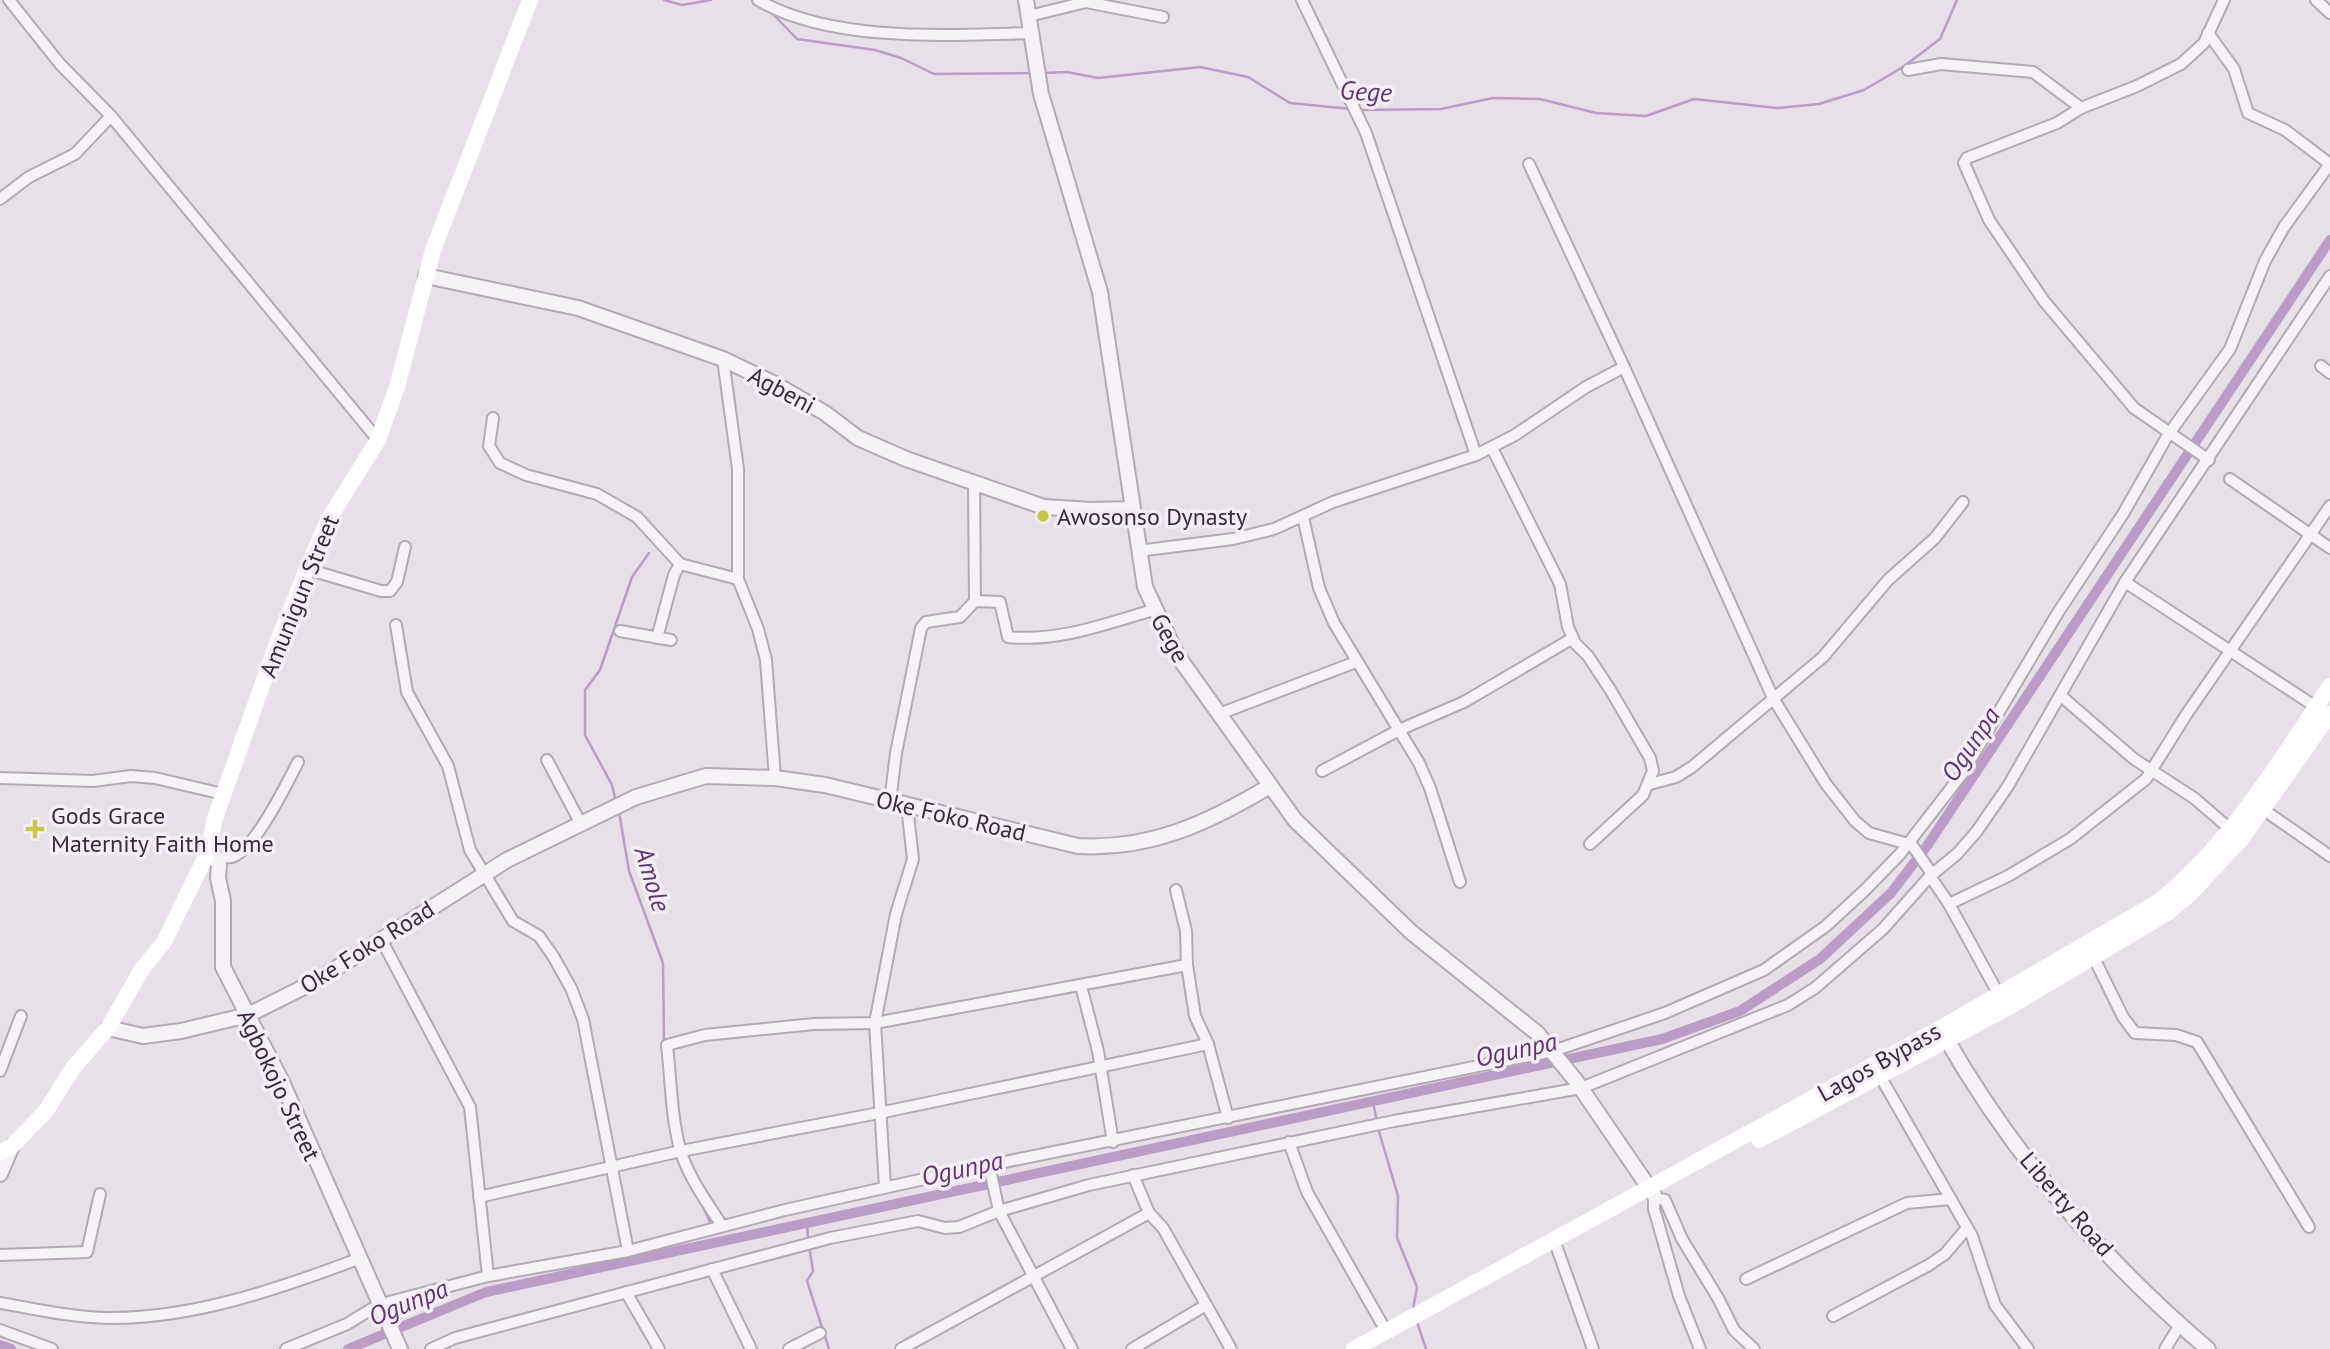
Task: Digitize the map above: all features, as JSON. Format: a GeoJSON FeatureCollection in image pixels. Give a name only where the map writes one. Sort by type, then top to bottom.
{"type":"FeatureCollection","features":[{"type":"Feature","properties":{"kind":"main road","name":"Amunigun Street"},"geometry":{"type":"LineString","coordinates":[[6,1149],[46,1111],[73,1068],[108,1028],[142,970],[164,942],[212,854],[223,794],[307,569],[333,512],[378,440],[397,387],[426,276],[465,162],[530,0]]}},
{"type":"Feature","properties":{"kind":"main road","name":"Lagos Bypass"},"geometry":{"type":"LineString","coordinates":[[1376,1349],[1652,1193],[2140,931],[2191,893],[2264,810],[2325,716],[2330,687]]}},
{"type":"Feature","properties":{"kind":"main road","name":"Lagos Bypass"},"geometry":{"type":"LineString","coordinates":[[1354,1349],[1880,1076],[1999,995],[2158,902],[2182,883],[2325,716]]}},
{"type":"Feature","properties":{"kind":"street"},"geometry":{"type":"LineString","coordinates":[[9,0],[60,64],[111,116],[378,440]]}},
{"type":"Feature","properties":{"kind":"street"},"geometry":{"type":"LineString","coordinates":[[758,0],[795,18],[823,25],[896,32],[1032,33]]}},
{"type":"Feature","properties":{"kind":"street","name":"Gege"},"geometry":{"type":"LineString","coordinates":[[1026,0],[1041,94],[1100,292],[1138,551],[1153,610],[1177,655],[1303,829],[1411,932],[1537,1033],[1579,1085],[1652,1193]]}},
{"type":"Feature","properties":{"kind":"street"},"geometry":{"type":"LineString","coordinates":[[1302,0],[1357,107],[1476,455]]}},
{"type":"Feature","properties":{"kind":"street"},"geometry":{"type":"LineString","coordinates":[[2209,460],[2169,435],[2134,408],[2044,301],[1989,220],[1964,163],[1967,158],[2057,122],[2081,108],[2137,86],[2181,64],[2199,50],[2224,0]]}},
{"type":"Feature","properties":{"kind":"street"},"geometry":{"type":"LineString","coordinates":[[2316,0],[2330,13]]}},
{"type":"Feature","properties":{"kind":"street"},"geometry":{"type":"LineString","coordinates":[[1029,16],[1086,2],[1163,17]]}},
{"type":"Feature","properties":{"kind":"street"},"geometry":{"type":"LineString","coordinates":[[286,1349],[381,1310],[488,1276],[628,1251],[885,1188],[1555,1053],[1665,1013],[1764,970],[1826,926],[1865,890],[1910,844],[1962,774],[2030,657],[2123,514],[2169,435],[2230,349],[2269,253],[2284,227],[2330,164],[2285,130],[2248,113],[2234,69],[2208,33]]}},
{"type":"Feature","properties":{"kind":"street"},"geometry":{"type":"LineString","coordinates":[[1909,70],[1941,64],[2033,72],[2081,108]]}},
{"type":"Feature","properties":{"kind":"street"},"geometry":{"type":"LineString","coordinates":[[0,199],[29,177],[75,154],[111,116]]}},
{"type":"Feature","properties":{"kind":"street"},"geometry":{"type":"LineString","coordinates":[[1529,164],[1773,698],[1826,784],[1855,821],[1869,833],[1910,844],[1949,904],[1999,995]]}},
{"type":"Feature","properties":{"kind":"street","name":"Agbeni"},"geometry":{"type":"LineString","coordinates":[[426,276],[578,308],[723,359],[795,395],[858,438],[906,459],[1044,507],[1132,509]]}},
{"type":"Feature","properties":{"kind":"street"},"geometry":{"type":"LineString","coordinates":[[432,1349],[455,1338],[830,1238],[918,1221],[945,1228],[959,1227],[998,1208],[1133,1175],[1579,1085],[1788,1005],[1815,988],[1864,946],[1931,875],[1957,855],[1977,831],[2008,786],[2125,582],[2330,276]]}},
{"type":"Feature","properties":{"kind":"street"},"geometry":{"type":"LineString","coordinates":[[723,359],[738,470],[738,579],[758,629],[766,660],[775,778]]}},
{"type":"Feature","properties":{"kind":"street"},"geometry":{"type":"LineString","coordinates":[[1138,551],[1233,540],[1274,530],[1333,502],[1476,455],[1492,448],[1586,387],[1624,367]]}},
{"type":"Feature","properties":{"kind":"street"},"geometry":{"type":"LineString","coordinates":[[493,418],[489,446],[500,463],[526,475],[597,494],[637,517],[680,564],[738,579]]}},
{"type":"Feature","properties":{"kind":"street"},"geometry":{"type":"LineString","coordinates":[[1492,448],[1560,584],[1573,638],[1611,691],[1650,758],[1653,771],[1650,784],[1626,813],[1590,844]]}},
{"type":"Feature","properties":{"kind":"street"},"geometry":{"type":"LineString","coordinates":[[2230,479],[2330,548]]}},
{"type":"Feature","properties":{"kind":"street"},"geometry":{"type":"LineString","coordinates":[[890,802],[898,740],[921,628],[926,622],[960,617],[975,601],[974,481]]}},
{"type":"Feature","properties":{"kind":"street"},"geometry":{"type":"LineString","coordinates":[[1650,784],[1676,777],[1692,767],[1823,657],[1888,580],[1935,538],[1963,502]]}},
{"type":"Feature","properties":{"kind":"street"},"geometry":{"type":"LineString","coordinates":[[1949,904],[2008,876],[2070,839],[2133,792],[2152,769],[2186,715],[2330,506]]}},
{"type":"Feature","properties":{"kind":"street"},"geometry":{"type":"LineString","coordinates":[[1303,517],[1319,588],[1334,623],[1399,730],[1430,788],[1460,882]]}},
{"type":"Feature","properties":{"kind":"street"},"geometry":{"type":"LineString","coordinates":[[307,569],[381,591],[390,591],[397,582],[405,547]]}},
{"type":"Feature","properties":{"kind":"street"},"geometry":{"type":"LineString","coordinates":[[657,638],[674,575],[680,564]]}},
{"type":"Feature","properties":{"kind":"street"},"geometry":{"type":"LineString","coordinates":[[2125,582],[2325,716]]}},
{"type":"Feature","properties":{"kind":"street"},"geometry":{"type":"LineString","coordinates":[[975,601],[1000,601],[1009,637],[1021,638],[1063,634],[1153,610]]}},
{"type":"Feature","properties":{"kind":"street"},"geometry":{"type":"LineString","coordinates":[[396,625],[407,692],[448,766],[470,850],[513,922],[539,936],[571,988],[592,1053],[628,1251]]}},
{"type":"Feature","properties":{"kind":"street"},"geometry":{"type":"LineString","coordinates":[[620,631],[671,640]]}},
{"type":"Feature","properties":{"kind":"street"},"geometry":{"type":"LineString","coordinates":[[1322,771],[1399,730],[1464,702],[1573,638]]}},
{"type":"Feature","properties":{"kind":"street"},"geometry":{"type":"LineString","coordinates":[[1219,714],[1356,662]]}},
{"type":"Feature","properties":{"kind":"street"},"geometry":{"type":"LineString","coordinates":[[2060,695],[2134,759],[2194,798],[2230,829]]}},
{"type":"Feature","properties":{"kind":"street"},"geometry":{"type":"LineString","coordinates":[[547,760],[581,824]]}},
{"type":"Feature","properties":{"kind":"street"},"geometry":{"type":"LineString","coordinates":[[212,854],[234,857],[251,841],[272,813],[298,762]]}},
{"type":"Feature","properties":{"kind":"street"},"geometry":{"type":"LineString","coordinates":[[0,778],[93,780],[131,776],[155,778],[223,794]]}},
{"type":"Feature","properties":{"kind":"street","name":"Oke Foko Road"},"geometry":{"type":"LineString","coordinates":[[108,1028],[143,1036],[181,1031],[248,1015],[316,981],[483,873],[617,806],[681,782],[706,776],[775,778],[825,785],[1078,846],[1104,847],[1178,834],[1211,820],[1270,786]]}},
{"type":"Feature","properties":{"kind":"street"},"geometry":{"type":"LineString","coordinates":[[885,1188],[875,1023],[896,914],[913,859],[907,806]]}},
{"type":"Feature","properties":{"kind":"street"},"geometry":{"type":"LineString","coordinates":[[2264,810],[2330,856]]}},
{"type":"Feature","properties":{"kind":"street","name":"Agbokojo Street"},"geometry":{"type":"LineString","coordinates":[[212,854],[223,901],[223,967],[282,1082],[400,1349]]}},
{"type":"Feature","properties":{"kind":"street"},"geometry":{"type":"LineString","coordinates":[[1176,890],[1186,931],[1187,965],[1195,1016],[1208,1044],[1228,1118]]}},
{"type":"Feature","properties":{"kind":"street"},"geometry":{"type":"LineString","coordinates":[[382,939],[457,1077],[470,1107],[488,1276]]}},
{"type":"Feature","properties":{"kind":"street"},"geometry":{"type":"LineString","coordinates":[[2094,958],[2123,1017],[2135,1033],[2176,1035],[2197,1042],[2309,1227]]}},
{"type":"Feature","properties":{"kind":"street"},"geometry":{"type":"LineString","coordinates":[[722,1226],[700,1192],[681,1151],[671,1103],[667,1045],[705,1035],[814,1024],[875,1023],[1187,965]]}},
{"type":"Feature","properties":{"kind":"street"},"geometry":{"type":"LineString","coordinates":[[1082,986],[1098,1051],[1098,1065],[1113,1142]]}},
{"type":"Feature","properties":{"kind":"street"},"geometry":{"type":"LineString","coordinates":[[0,1071],[21,1016]]}},
{"type":"Feature","properties":{"kind":"street","name":"Liberty Road"},"geometry":{"type":"LineString","coordinates":[[1944,1034],[2039,1178],[2180,1325],[2208,1349]]}},
{"type":"Feature","properties":{"kind":"street"},"geometry":{"type":"LineString","coordinates":[[479,1197],[681,1151],[880,1113],[1208,1044]]}},
{"type":"Feature","properties":{"kind":"street"},"geometry":{"type":"LineString","coordinates":[[1880,1076],[1967,1228],[1995,1305],[2028,1349]]}},
{"type":"Feature","properties":{"kind":"street"},"geometry":{"type":"LineString","coordinates":[[1289,1142],[1307,1192],[1386,1331]]}},
{"type":"Feature","properties":{"kind":"street"},"geometry":{"type":"LineString","coordinates":[[0,1174],[6,1149]]}},
{"type":"Feature","properties":{"kind":"street"},"geometry":{"type":"LineString","coordinates":[[989,1168],[998,1208],[1072,1349]]}},
{"type":"Feature","properties":{"kind":"street"},"geometry":{"type":"LineString","coordinates":[[1133,1175],[1149,1213],[1163,1228],[1231,1349]]}},
{"type":"Feature","properties":{"kind":"street"},"geometry":{"type":"LineString","coordinates":[[1652,1193],[1679,1296],[1700,1349]]}},
{"type":"Feature","properties":{"kind":"street"},"geometry":{"type":"LineString","coordinates":[[1652,1193],[1665,1200],[1682,1239],[1734,1330],[1754,1349]]}},
{"type":"Feature","properties":{"kind":"street"},"geometry":{"type":"LineString","coordinates":[[0,1255],[87,1252],[100,1194]]}},
{"type":"Feature","properties":{"kind":"street"},"geometry":{"type":"LineString","coordinates":[[1746,1279],[1896,1207],[1907,1203],[1951,1199]]}},
{"type":"Feature","properties":{"kind":"street"},"geometry":{"type":"LineString","coordinates":[[901,1349],[1149,1213]]}},
{"type":"Feature","properties":{"kind":"street"},"geometry":{"type":"LineString","coordinates":[[1833,1316],[1929,1265],[1945,1254],[1967,1228]]}},
{"type":"Feature","properties":{"kind":"street"},"geometry":{"type":"LineString","coordinates":[[1557,1248],[1593,1349]]}},
{"type":"Feature","properties":{"kind":"street"},"geometry":{"type":"LineString","coordinates":[[0,1303],[109,1318],[157,1315],[270,1289],[358,1259]]}},
{"type":"Feature","properties":{"kind":"street"},"geometry":{"type":"LineString","coordinates":[[712,1269],[751,1349]]}},
{"type":"Feature","properties":{"kind":"street"},"geometry":{"type":"LineString","coordinates":[[626,1292],[659,1349]]}},
{"type":"Feature","properties":{"kind":"street"},"geometry":{"type":"LineString","coordinates":[[1132,1349],[1206,1305]]}},
{"type":"Feature","properties":{"kind":"street"},"geometry":{"type":"LineString","coordinates":[[2165,1349],[2180,1325]]}},
{"type":"Feature","properties":{"kind":"street"},"geometry":{"type":"LineString","coordinates":[[0,1330],[52,1349]]}},
{"type":"Feature","properties":{"kind":"street"},"geometry":{"type":"LineString","coordinates":[[789,1349],[820,1333]]}},
{"type":"Feature","properties":{"kind":"waterway","name":"Gege"},"geometry":{"type":"LineString","coordinates":[[664,0],[682,5],[711,0]]}},
{"type":"Feature","properties":{"kind":"waterway","name":"Gege"},"geometry":{"type":"LineString","coordinates":[[1358,110],[1441,109],[1493,98],[1540,99],[1596,113],[1646,116],[1694,99],[1777,108],[1819,104],[1864,90],[1903,67],[1940,39],[1957,0]]}},
{"type":"Feature","properties":{"kind":"waterway","name":"Gege"},"geometry":{"type":"LineString","coordinates":[[770,11],[797,39],[875,50],[901,58],[934,74],[1032,73]]}},
{"type":"Feature","properties":{"kind":"waterway","name":"Gege"},"geometry":{"type":"LineString","coordinates":[[1043,73],[1067,72],[1098,78],[1200,67],[1248,77],[1290,103],[1351,109]]}},
{"type":"Feature","properties":{"kind":"waterway","name":"Ogunpa"},"geometry":{"type":"LineString","coordinates":[[348,1349],[486,1292],[1662,1039],[1740,1011],[1820,959],[1891,893],[1927,846],[2330,240]]}},
{"type":"Feature","properties":{"kind":"waterway","name":"Amole"},"geometry":{"type":"LineString","coordinates":[[616,802],[612,785],[585,735],[585,690],[600,670],[632,577],[649,553]]}},
{"type":"Feature","properties":{"kind":"waterway","name":"Amole"},"geometry":{"type":"LineString","coordinates":[[619,812],[629,871],[663,963],[664,1043]]}},
{"type":"Feature","properties":{"kind":"waterway"},"geometry":{"type":"LineString","coordinates":[[1373,1102],[1377,1122]]}},
{"type":"Feature","properties":{"kind":"waterway"},"geometry":{"type":"LineString","coordinates":[[1378,1128],[1398,1196],[1397,1238],[1417,1287],[1413,1309]]}},
{"type":"Feature","properties":{"kind":"waterway","name":"Amole"},"geometry":{"type":"LineString","coordinates":[[702,1204],[712,1227]]}},
{"type":"Feature","properties":{"kind":"waterway"},"geometry":{"type":"LineString","coordinates":[[807,1224],[808,1239]]}},
{"type":"Feature","properties":{"kind":"waterway"},"geometry":{"type":"LineString","coordinates":[[809,1246],[813,1271],[807,1281],[829,1349]]}},
{"type":"Feature","properties":{"kind":"waterway"},"geometry":{"type":"LineString","coordinates":[[1417,1322],[1426,1349]]}},
{"type":"Feature","properties":{"kind":"waterway","name":"Ogunpa"},"geometry":{"type":"LineString","coordinates":[[0,1345],[11,1349]]}},
{"type":"Feature","properties":{"kind":"place","name":"Awosonso Dynasty"},"geometry":{"type":"Point","coordinates":[1043,516]}},
{"type":"Feature","properties":{"kind":"place","name":"Gods Grace Maternity Faith Home"},"geometry":{"type":"Point","coordinates":[35,829]}}]}
